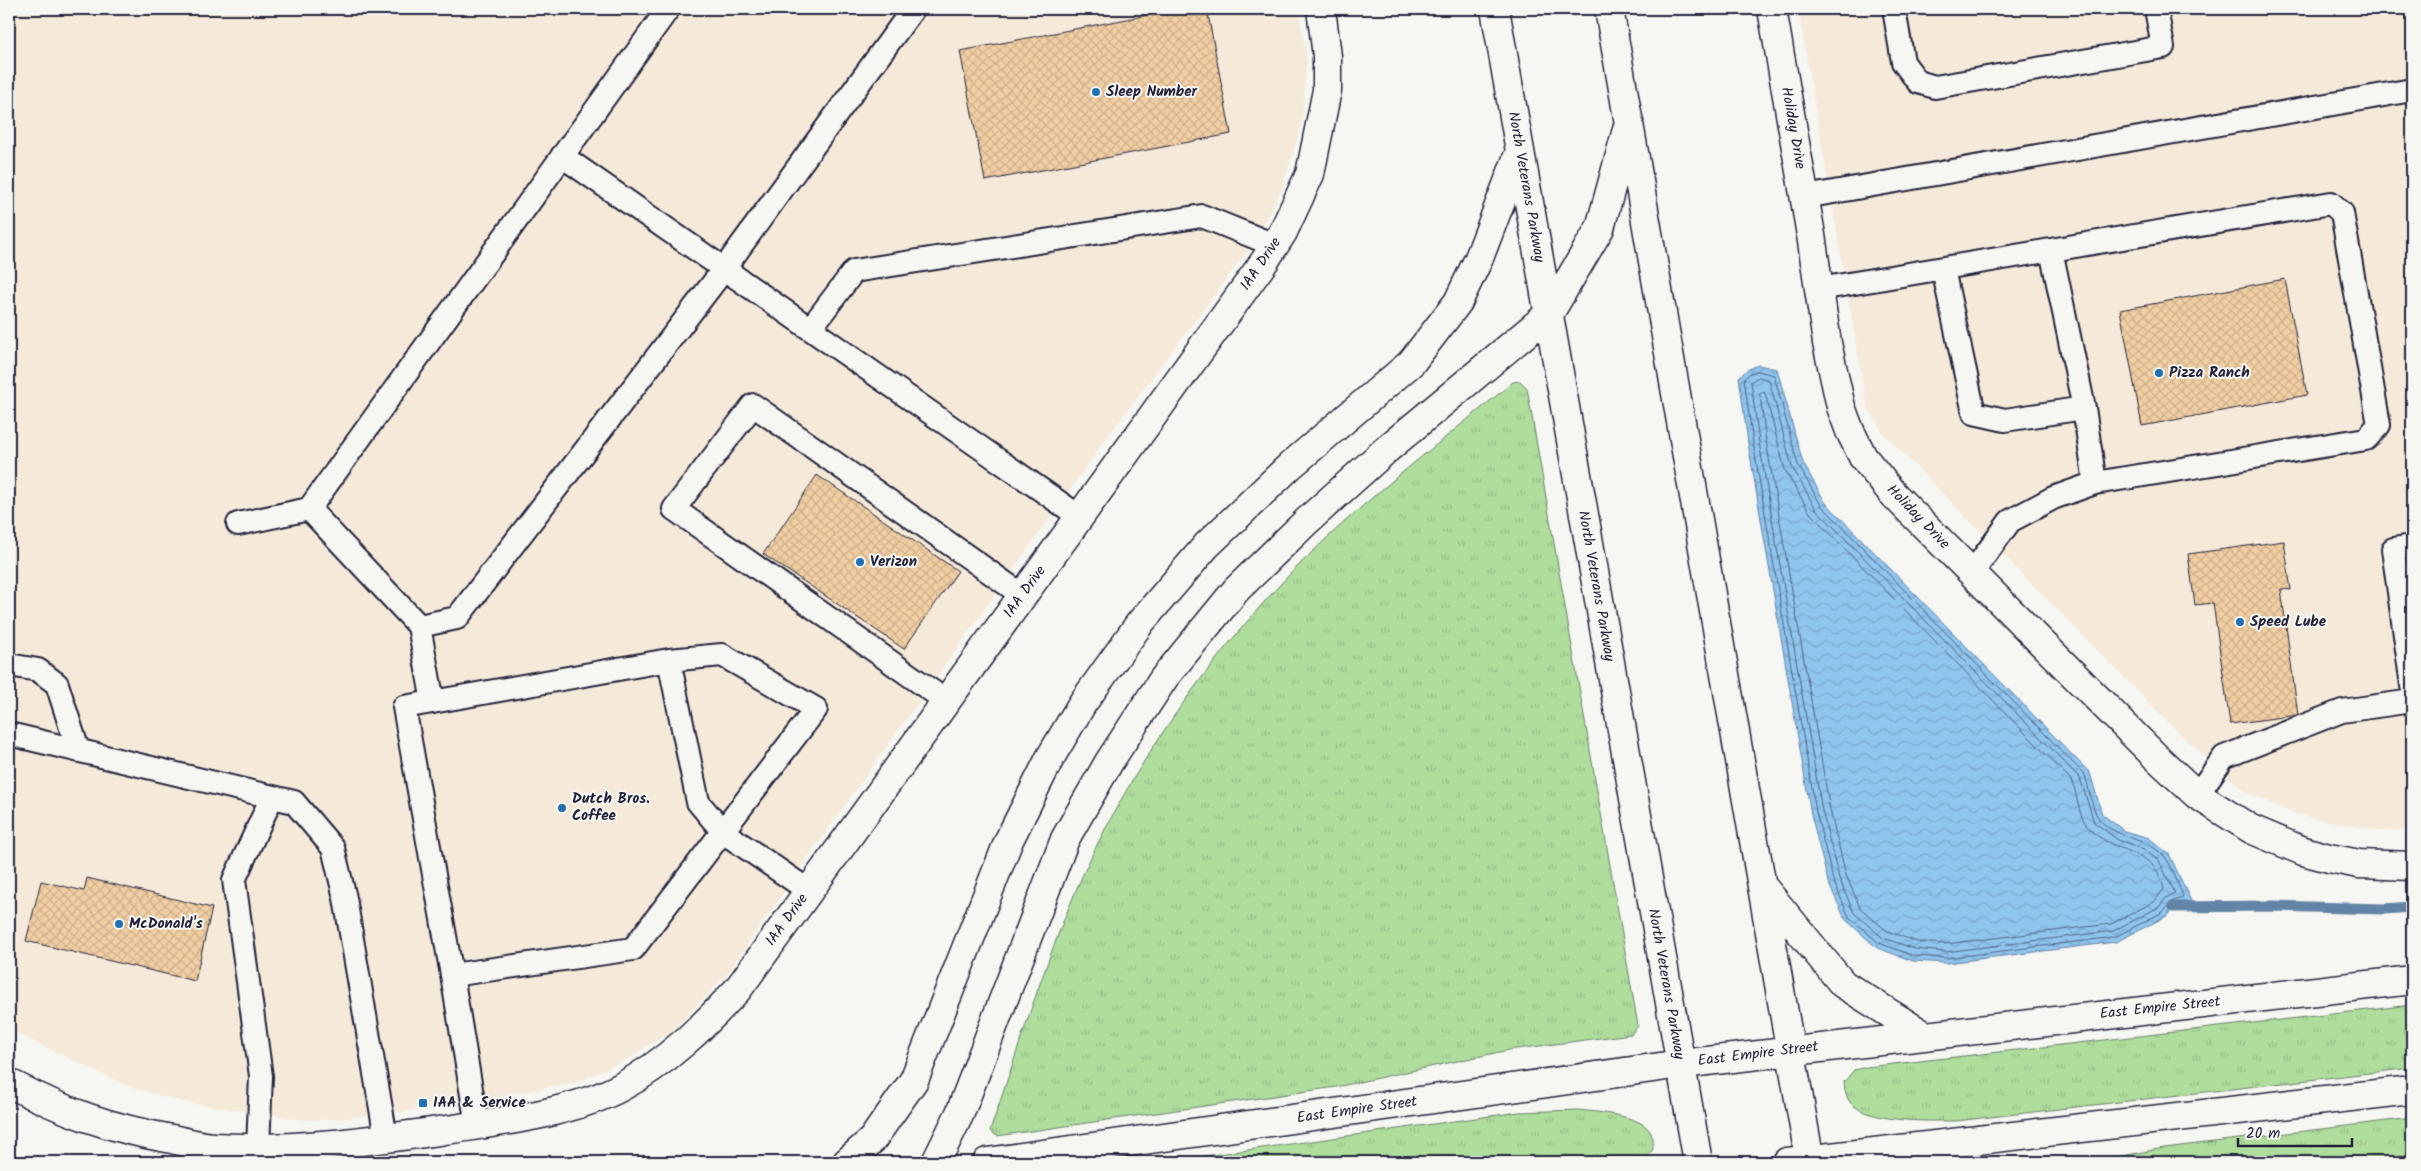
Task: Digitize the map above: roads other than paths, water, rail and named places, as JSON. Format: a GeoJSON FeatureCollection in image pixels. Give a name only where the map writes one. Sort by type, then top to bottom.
{"type":"FeatureCollection","features":[{"type":"Feature","properties":{"kind":"main road","name":"IAA Drive"},"geometry":{"type":"LineString","coordinates":[[9,1083],[79,1116],[129,1132],[212,1146],[258,1148],[332,1144],[477,1125],[538,1114],[592,1099],[620,1088],[658,1064],[699,1031],[738,989],[1080,517],[1274,245],[1310,174],[1327,90],[1327,56],[1321,9]]}},
{"type":"Feature","properties":{"kind":"main road","name":"North Veterans Parkway"},"geometry":{"type":"LineString","coordinates":[[1495,9],[1698,1162]]}},
{"type":"Feature","properties":{"kind":"main road"},"geometry":{"type":"LineString","coordinates":[[1609,9],[1789,1051],[1802,1161],[2412,1090]]}},
{"type":"Feature","properties":{"kind":"main road","name":"Holiday Drive"},"geometry":{"type":"LineString","coordinates":[[1772,9],[1805,197],[1827,343],[1841,407],[1850,431],[1863,456],[1893,494],[2197,795],[2251,829],[2303,851],[2359,864],[2412,866]]}},
{"type":"Feature","properties":{"kind":"main road"},"geometry":{"type":"LineString","coordinates":[[936,1162],[960,1114],[1065,839],[1109,762],[1164,678],[1236,590],[1307,522],[1387,449],[1549,314],[1600,228],[1629,122]]}},
{"type":"Feature","properties":{"kind":"main road"},"geometry":{"type":"LineString","coordinates":[[847,1162],[872,1140],[914,1080],[1009,840],[1050,758],[1082,704],[1140,623],[1207,545],[1290,466],[1411,363],[1458,302],[1479,258],[1520,151]]}},
{"type":"Feature","properties":{"kind":"main road"},"geometry":{"type":"LineString","coordinates":[[1761,886],[1843,984],[1924,1035]]}},
{"type":"Feature","properties":{"kind":"main road","name":"East Empire Street"},"geometry":{"type":"LineString","coordinates":[[987,1162],[1681,1064],[2412,980]]}},
{"type":"Feature","properties":{"kind":"lane"},"geometry":{"type":"LineString","coordinates":[[238,524],[309,509],[668,9]]}},
{"type":"Feature","properties":{"kind":"lane"},"geometry":{"type":"LineString","coordinates":[[419,626],[457,618],[724,269],[913,9]]}},
{"type":"Feature","properties":{"kind":"lane"},"geometry":{"type":"LineString","coordinates":[[1894,9],[1903,62],[1918,82],[1935,87],[2163,47],[2156,9]]}},
{"type":"Feature","properties":{"kind":"lane"},"geometry":{"type":"LineString","coordinates":[[1805,197],[2412,90]]}},
{"type":"Feature","properties":{"kind":"lane"},"geometry":{"type":"LineString","coordinates":[[562,156],[1080,517]]}},
{"type":"Feature","properties":{"kind":"lane"},"geometry":{"type":"LineString","coordinates":[[1819,289],[2331,203],[2342,213],[2379,425],[2366,439],[2095,483],[2052,498],[2010,521],[1972,573]]}},
{"type":"Feature","properties":{"kind":"lane"},"geometry":{"type":"LineString","coordinates":[[810,329],[854,271],[1202,216],[1274,245]]}},
{"type":"Feature","properties":{"kind":"lane"},"geometry":{"type":"LineString","coordinates":[[2051,250],[2084,408],[2095,483]]}},
{"type":"Feature","properties":{"kind":"lane"},"geometry":{"type":"LineString","coordinates":[[1943,269],[1974,413],[2005,420],[2084,408]]}},
{"type":"Feature","properties":{"kind":"lane"},"geometry":{"type":"LineString","coordinates":[[946,701],[674,509],[753,405],[1022,596]]}},
{"type":"Feature","properties":{"kind":"lane"},"geometry":{"type":"LineString","coordinates":[[309,509],[419,626],[433,702]]}},
{"type":"Feature","properties":{"kind":"lane"},"geometry":{"type":"LineString","coordinates":[[2412,546],[2393,549],[2412,686]]}},
{"type":"Feature","properties":{"kind":"lane"},"geometry":{"type":"LineString","coordinates":[[452,976],[633,949],[816,709],[722,655],[669,660],[404,708],[477,1125]]}},
{"type":"Feature","properties":{"kind":"lane"},"geometry":{"type":"LineString","coordinates":[[669,660],[698,802],[723,832],[809,891]]}},
{"type":"Feature","properties":{"kind":"lane"},"geometry":{"type":"LineString","coordinates":[[9,665],[38,670],[57,684],[78,750]]}},
{"type":"Feature","properties":{"kind":"lane"},"geometry":{"type":"LineString","coordinates":[[2197,795],[2224,756],[2342,711],[2412,701]]}},
{"type":"Feature","properties":{"kind":"lane"},"geometry":{"type":"LineString","coordinates":[[9,734],[294,802],[333,848],[345,898],[386,1138]]}},
{"type":"Feature","properties":{"kind":"lane"},"geometry":{"type":"LineString","coordinates":[[258,1148],[261,1076],[234,880],[272,796]]}},
{"type":"Feature","properties":{"kind":"water"},"geometry":{"type":"Polygon","coordinates":[[[1758,365],[1777,369],[1803,463],[1825,502],[2090,773],[2102,814],[2124,831],[2149,838],[2169,854],[2191,901],[2173,907],[2167,916],[2116,942],[1946,963],[1913,961],[1877,948],[1845,919],[1828,882],[1811,814],[1748,443],[1739,377],[1747,370],[1758,365]]]}},
{"type":"Feature","properties":{"kind":"waterway"},"geometry":{"type":"LineString","coordinates":[[2173,907],[2272,906],[2384,909],[2412,907]]}},
{"type":"Feature","properties":{"kind":"place","name":"Sleep Number"},"geometry":{"type":"Point","coordinates":[1096,92]}},
{"type":"Feature","properties":{"kind":"place","name":"Pizza Ranch"},"geometry":{"type":"Point","coordinates":[2159,373]}},
{"type":"Feature","properties":{"kind":"place","name":"Verizon"},"geometry":{"type":"Point","coordinates":[860,562]}},
{"type":"Feature","properties":{"kind":"place","name":"Speed Lube"},"geometry":{"type":"Point","coordinates":[2240,622]}},
{"type":"Feature","properties":{"kind":"place","name":"Dutch Bros. Coffee"},"geometry":{"type":"Point","coordinates":[562,808]}},
{"type":"Feature","properties":{"kind":"place","name":"McDonald's"},"geometry":{"type":"Point","coordinates":[119,924]}},
{"type":"Feature","properties":{"kind":"place","name":"IAA & Service"},"geometry":{"type":"Point","coordinates":[423,1103]}}]}
